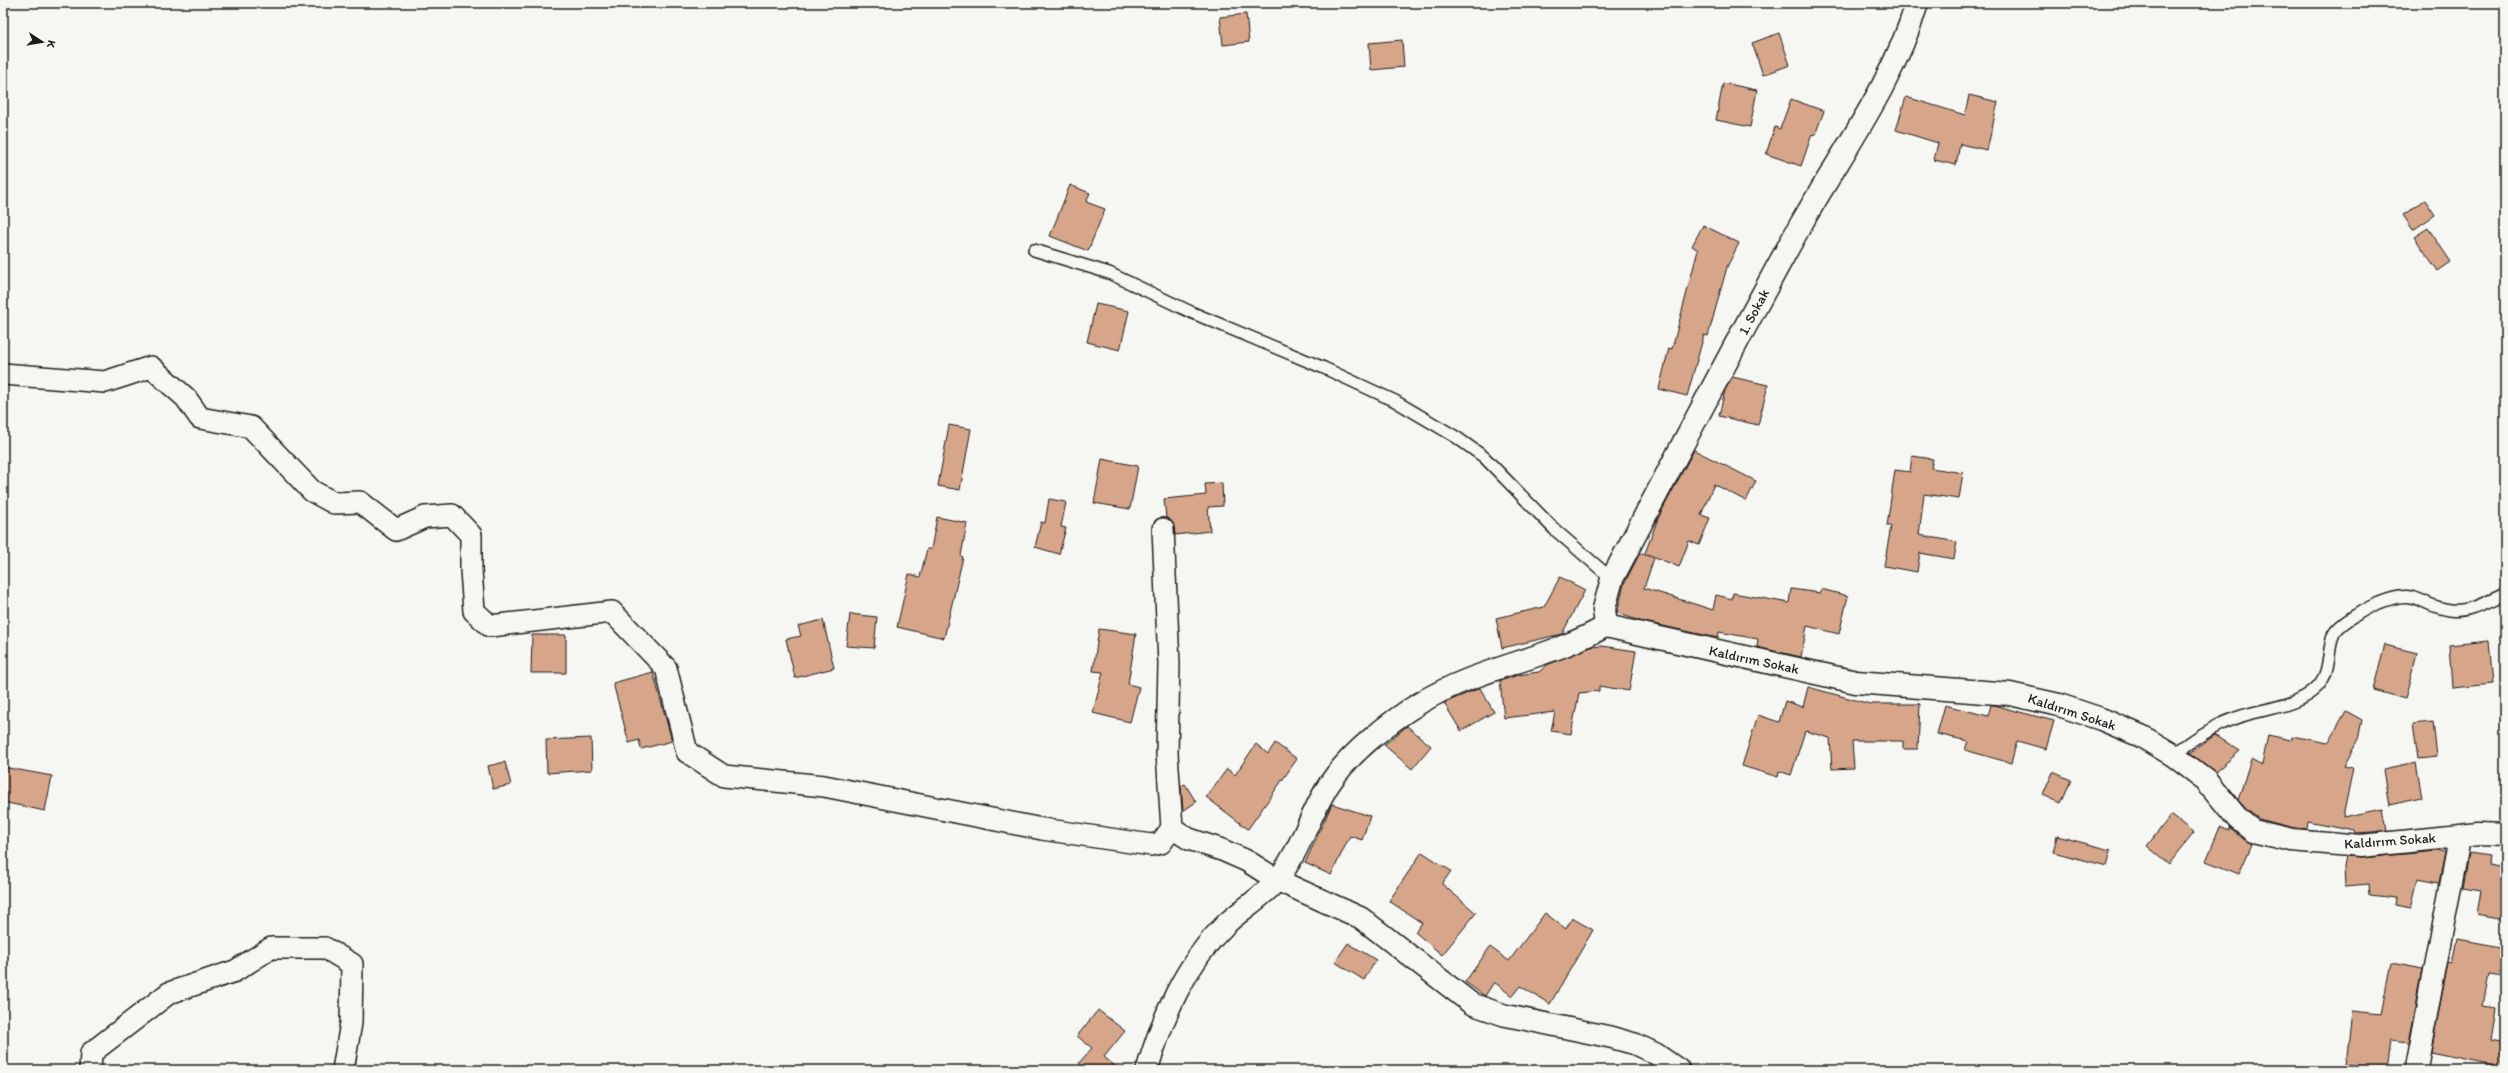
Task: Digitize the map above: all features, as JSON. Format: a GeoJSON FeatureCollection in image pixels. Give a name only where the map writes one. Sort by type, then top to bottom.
{"type":"FeatureCollection","features":[{"type":"Feature","properties":{"kind":"street","name":"1. Sokak"},"geometry":{"type":"LineString","coordinates":[[1606,626],[1604,610],[1612,580],[1788,248],[1881,90],[1895,62],[1917,3]]}},
{"type":"Feature","properties":{"kind":"street"},"geometry":{"type":"LineString","coordinates":[[3,374],[105,382],[151,367],[186,398],[200,418],[251,427],[312,491],[334,504],[360,502],[396,530],[424,517],[452,515],[471,535],[470,570],[474,611],[490,626],[612,612],[666,668],[687,752],[724,776],[824,786],[1042,829],[1151,845],[1161,843],[1172,828],[1167,752],[1169,664],[1163,529]]}},
{"type":"Feature","properties":{"kind":"street"},"geometry":{"type":"LineString","coordinates":[[1147,1070],[1170,1004],[1188,972],[1205,948],[1227,924],[1277,880],[1330,782],[1349,759],[1383,730],[1419,703],[1446,688],[1471,678],[1563,648],[1606,626]]}},
{"type":"Feature","properties":{"kind":"street","name":"Kaldırım Sokak"},"geometry":{"type":"LineString","coordinates":[[1606,626],[1856,682],[2010,694],[2031,698],[2101,719],[2141,736],[2173,755],[2206,780],[2238,819],[2253,831],[2299,841],[2361,846],[2479,834],[2505,835]]}},
{"type":"Feature","properties":{"kind":"street"},"geometry":{"type":"LineString","coordinates":[[1172,828],[1189,839],[1247,862],[1277,880],[1362,918],[1472,1004],[1504,1015],[1610,1037],[1635,1044],[1656,1054],[1679,1070]]}},
{"type":"Feature","properties":{"kind":"street"},"geometry":{"type":"LineString","coordinates":[[2416,1070],[2460,836]]}},
{"type":"Feature","properties":{"kind":"street"},"geometry":{"type":"LineString","coordinates":[[90,1070],[91,1053],[169,993],[235,971],[271,948],[325,948],[352,964],[352,1023],[343,1070]]}},
{"type":"Feature","properties":{"kind":"lane"},"geometry":{"type":"LineString","coordinates":[[1034,250],[1109,273],[1395,401],[1456,437],[1484,457],[1554,529],[1612,580]]}},
{"type":"Feature","properties":{"kind":"lane"},"geometry":{"type":"LineString","coordinates":[[2173,755],[2204,733],[2233,718],[2271,710],[2302,697],[2317,688],[2325,677],[2333,634],[2344,623],[2377,603],[2399,595],[2413,596],[2435,606],[2452,610],[2475,607],[2505,594]]}},
{"type":"Feature","properties":{"kind":"building"},"geometry":{"type":"Polygon","coordinates":[[[1246,14],[1249,42],[1223,45],[1220,17],[1246,14]]]}},
{"type":"Feature","properties":{"kind":"building"},"geometry":{"type":"Polygon","coordinates":[[[1779,33],[1790,65],[1763,75],[1752,43],[1779,33]]]}},
{"type":"Feature","properties":{"kind":"building"},"geometry":{"type":"Polygon","coordinates":[[[1402,40],[1404,67],[1371,70],[1369,43],[1402,40]]]}},
{"type":"Feature","properties":{"kind":"building"},"geometry":{"type":"Polygon","coordinates":[[[1723,83],[1757,90],[1750,127],[1716,120],[1723,83]]]}},
{"type":"Feature","properties":{"kind":"building"},"geometry":{"type":"Polygon","coordinates":[[[1969,95],[1998,102],[1987,150],[1960,144],[1956,165],[1934,160],[1938,143],[1896,130],[1906,97],[1965,115],[1969,95]]]}},
{"type":"Feature","properties":{"kind":"building"},"geometry":{"type":"Polygon","coordinates":[[[1791,99],[1824,111],[1815,135],[1812,134],[1801,166],[1766,154],[1775,127],[1780,129],[1791,99]]]}},
{"type":"Feature","properties":{"kind":"building"},"geometry":{"type":"Polygon","coordinates":[[[1070,185],[1090,193],[1086,202],[1105,209],[1088,251],[1050,236],[1070,185]]]}},
{"type":"Feature","properties":{"kind":"building"},"geometry":{"type":"Polygon","coordinates":[[[2425,200],[2435,215],[2413,230],[2403,215],[2425,200]]]}},
{"type":"Feature","properties":{"kind":"building"},"geometry":{"type":"Polygon","coordinates":[[[1703,225],[1739,243],[1727,267],[1708,336],[1704,335],[1687,396],[1659,389],[1669,348],[1672,349],[1698,250],[1692,246],[1703,225]]]}},
{"type":"Feature","properties":{"kind":"building"},"geometry":{"type":"Polygon","coordinates":[[[2428,228],[2451,262],[2438,271],[2414,237],[2428,228]]]}},
{"type":"Feature","properties":{"kind":"building"},"geometry":{"type":"Polygon","coordinates":[[[1096,304],[1129,311],[1120,350],[1087,342],[1096,304]]]}},
{"type":"Feature","properties":{"kind":"building"},"geometry":{"type":"Polygon","coordinates":[[[1732,377],[1768,385],[1758,425],[1719,416],[1725,390],[1732,377]]]}},
{"type":"Feature","properties":{"kind":"building"},"geometry":{"type":"Polygon","coordinates":[[[949,425],[971,429],[960,490],[938,486],[949,425]]]}},
{"type":"Feature","properties":{"kind":"building"},"geometry":{"type":"Polygon","coordinates":[[[1694,450],[1756,481],[1746,501],[1714,484],[1701,515],[1710,518],[1699,545],[1689,541],[1679,567],[1645,553],[1659,516],[1694,450]]]}},
{"type":"Feature","properties":{"kind":"building"},"geometry":{"type":"Polygon","coordinates":[[[1912,456],[1933,459],[1931,468],[1963,473],[1959,499],[1924,494],[1919,535],[1957,542],[1954,559],[1920,553],[1917,572],[1884,566],[1891,526],[1887,526],[1895,470],[1910,472],[1912,456]]]}},
{"type":"Feature","properties":{"kind":"building"},"geometry":{"type":"Polygon","coordinates":[[[1102,459],[1138,466],[1130,509],[1094,503],[1102,459]]]}},
{"type":"Feature","properties":{"kind":"building"},"geometry":{"type":"Polygon","coordinates":[[[1222,483],[1223,506],[1208,507],[1210,531],[1175,535],[1173,523],[1166,518],[1164,499],[1206,495],[1205,484],[1222,483]]]}},
{"type":"Feature","properties":{"kind":"building"},"geometry":{"type":"Polygon","coordinates":[[[1049,499],[1066,502],[1061,527],[1066,528],[1059,554],[1035,547],[1041,522],[1045,523],[1049,499]]]}},
{"type":"Feature","properties":{"kind":"building"},"geometry":{"type":"Polygon","coordinates":[[[937,517],[967,523],[961,556],[963,557],[944,638],[897,627],[909,574],[920,577],[927,549],[931,549],[937,517]]]}},
{"type":"Feature","properties":{"kind":"building"},"geometry":{"type":"Polygon","coordinates":[[[1640,553],[1654,558],[1644,588],[1713,610],[1716,595],[1732,599],[1733,593],[1789,603],[1791,589],[1820,593],[1821,589],[1848,596],[1839,634],[1807,626],[1801,657],[1757,647],[1758,639],[1719,632],[1718,638],[1640,621],[1617,613],[1624,584],[1640,553]]]}},
{"type":"Feature","properties":{"kind":"building"},"geometry":{"type":"Polygon","coordinates":[[[1560,577],[1585,590],[1562,634],[1502,648],[1496,618],[1544,607],[1560,577]]]}},
{"type":"Feature","properties":{"kind":"building"},"geometry":{"type":"Polygon","coordinates":[[[850,614],[877,617],[874,648],[846,646],[850,614]]]}},
{"type":"Feature","properties":{"kind":"building"},"geometry":{"type":"Polygon","coordinates":[[[823,620],[834,668],[795,678],[786,639],[801,636],[798,626],[823,620]]]}},
{"type":"Feature","properties":{"kind":"building"},"geometry":{"type":"Polygon","coordinates":[[[1099,629],[1136,634],[1128,684],[1139,687],[1130,722],[1093,713],[1103,672],[1093,671],[1099,629]]]}},
{"type":"Feature","properties":{"kind":"building"},"geometry":{"type":"Polygon","coordinates":[[[532,635],[566,635],[566,673],[531,673],[532,635]]]}},
{"type":"Feature","properties":{"kind":"building"},"geometry":{"type":"Polygon","coordinates":[[[2489,641],[2493,684],[2452,688],[2449,645],[2489,641]]]}},
{"type":"Feature","properties":{"kind":"building"},"geometry":{"type":"Polygon","coordinates":[[[2385,645],[2417,653],[2405,699],[2373,690],[2385,645]]]}},
{"type":"Feature","properties":{"kind":"building"},"geometry":{"type":"Polygon","coordinates":[[[1602,646],[1636,651],[1629,691],[1599,686],[1599,691],[1579,693],[1571,734],[1551,731],[1555,712],[1504,718],[1500,681],[1518,675],[1539,672],[1547,665],[1590,647],[1602,646]]]}},
{"type":"Feature","properties":{"kind":"building"},"geometry":{"type":"Polygon","coordinates":[[[653,672],[672,741],[641,749],[639,740],[629,743],[613,683],[653,672]]]}},
{"type":"Feature","properties":{"kind":"building"},"geometry":{"type":"Polygon","coordinates":[[[1808,687],[1870,704],[1920,704],[1918,749],[1903,749],[1903,741],[1852,741],[1854,768],[1832,769],[1830,738],[1805,731],[1791,775],[1779,771],[1778,777],[1742,766],[1758,715],[1779,722],[1785,701],[1803,707],[1808,687]]]}},
{"type":"Feature","properties":{"kind":"building"},"geometry":{"type":"Polygon","coordinates":[[[1480,688],[1494,712],[1461,731],[1444,703],[1480,688]]]}},
{"type":"Feature","properties":{"kind":"building"},"geometry":{"type":"Polygon","coordinates":[[[1945,705],[1988,716],[1991,705],[1993,705],[2054,721],[2046,749],[2017,741],[2011,763],[1965,750],[1968,741],[1937,734],[1945,705]]]}},
{"type":"Feature","properties":{"kind":"building"},"geometry":{"type":"Polygon","coordinates":[[[2346,711],[2362,720],[2358,740],[2344,766],[2353,768],[2343,817],[2383,809],[2387,831],[2355,833],[2354,830],[2307,821],[2306,829],[2294,828],[2259,819],[2247,810],[2238,800],[2251,759],[2262,765],[2268,735],[2291,740],[2292,736],[2328,743],[2346,711]]]}},
{"type":"Feature","properties":{"kind":"building"},"geometry":{"type":"Polygon","coordinates":[[[2433,722],[2437,757],[2418,759],[2413,724],[2433,722]]]}},
{"type":"Feature","properties":{"kind":"building"},"geometry":{"type":"Polygon","coordinates":[[[1407,726],[1431,746],[1412,769],[1384,745],[1407,726]]]}},
{"type":"Feature","properties":{"kind":"building"},"geometry":{"type":"Polygon","coordinates":[[[2215,735],[2240,751],[2215,772],[2190,753],[2215,735]]]}},
{"type":"Feature","properties":{"kind":"building"},"geometry":{"type":"Polygon","coordinates":[[[591,738],[592,770],[547,773],[546,740],[591,738]]]}},
{"type":"Feature","properties":{"kind":"building"},"geometry":{"type":"Polygon","coordinates":[[[1275,743],[1297,759],[1248,829],[1206,797],[1227,769],[1235,775],[1256,744],[1268,754],[1275,743]]]}},
{"type":"Feature","properties":{"kind":"building"},"geometry":{"type":"Polygon","coordinates":[[[505,762],[511,785],[493,789],[488,766],[505,762]]]}},
{"type":"Feature","properties":{"kind":"building"},"geometry":{"type":"Polygon","coordinates":[[[2416,763],[2422,798],[2389,805],[2383,770],[2416,763]]]}},
{"type":"Feature","properties":{"kind":"building"},"geometry":{"type":"Polygon","coordinates":[[[3,767],[52,776],[45,811],[3,802],[3,767]]]}},
{"type":"Feature","properties":{"kind":"building"},"geometry":{"type":"Polygon","coordinates":[[[2053,772],[2071,780],[2061,803],[2043,795],[2053,772]]]}},
{"type":"Feature","properties":{"kind":"building"},"geometry":{"type":"Polygon","coordinates":[[[1185,784],[1196,802],[1183,811],[1181,786],[1185,784]]]}},
{"type":"Feature","properties":{"kind":"building"},"geometry":{"type":"Polygon","coordinates":[[[1332,804],[1370,816],[1362,840],[1350,836],[1331,875],[1305,863],[1332,804]]]}},
{"type":"Feature","properties":{"kind":"building"},"geometry":{"type":"Polygon","coordinates":[[[2171,815],[2194,833],[2169,864],[2147,846],[2171,815]]]}},
{"type":"Feature","properties":{"kind":"building"},"geometry":{"type":"Polygon","coordinates":[[[2220,827],[2229,831],[2229,828],[2252,844],[2239,874],[2206,861],[2220,827]]]}},
{"type":"Feature","properties":{"kind":"building"},"geometry":{"type":"Polygon","coordinates":[[[2057,836],[2111,850],[2107,866],[2053,852],[2057,836]]]}},
{"type":"Feature","properties":{"kind":"building"},"geometry":{"type":"Polygon","coordinates":[[[2437,851],[2445,853],[2439,883],[2418,879],[2411,908],[2395,905],[2396,898],[2370,895],[2369,884],[2345,886],[2344,867],[2346,857],[2362,858],[2437,851]]]}},
{"type":"Feature","properties":{"kind":"building"},"geometry":{"type":"Polygon","coordinates":[[[1422,852],[1451,871],[1442,884],[1476,913],[1442,955],[1415,932],[1422,923],[1389,901],[1422,852]]]}},
{"type":"Feature","properties":{"kind":"building"},"geometry":{"type":"Polygon","coordinates":[[[2469,853],[2489,856],[2488,864],[2505,867],[2505,919],[2477,914],[2481,891],[2463,888],[2469,853]]]}},
{"type":"Feature","properties":{"kind":"building"},"geometry":{"type":"Polygon","coordinates":[[[1545,913],[1566,929],[1572,918],[1593,930],[1550,1004],[1520,986],[1512,996],[1494,982],[1485,996],[1465,982],[1490,947],[1509,961],[1545,913]]]}},
{"type":"Feature","properties":{"kind":"building"},"geometry":{"type":"Polygon","coordinates":[[[2457,939],[2505,948],[2503,978],[2489,976],[2483,1006],[2496,1008],[2491,1039],[2505,1042],[2505,1068],[2431,1053],[2448,962],[2452,963],[2457,939]]]}},
{"type":"Feature","properties":{"kind":"building"},"geometry":{"type":"Polygon","coordinates":[[[1348,943],[1376,960],[1364,980],[1335,962],[1348,943]]]}},
{"type":"Feature","properties":{"kind":"building"},"geometry":{"type":"Polygon","coordinates":[[[2391,963],[2423,969],[2409,1043],[2390,1041],[2386,1069],[2346,1064],[2352,1011],[2381,1014],[2391,963]]]}},
{"type":"Feature","properties":{"kind":"building"},"geometry":{"type":"Polygon","coordinates":[[[1098,1010],[1125,1031],[1104,1057],[1120,1070],[1088,1070],[1079,1063],[1092,1048],[1077,1036],[1098,1010]]]}}]}
